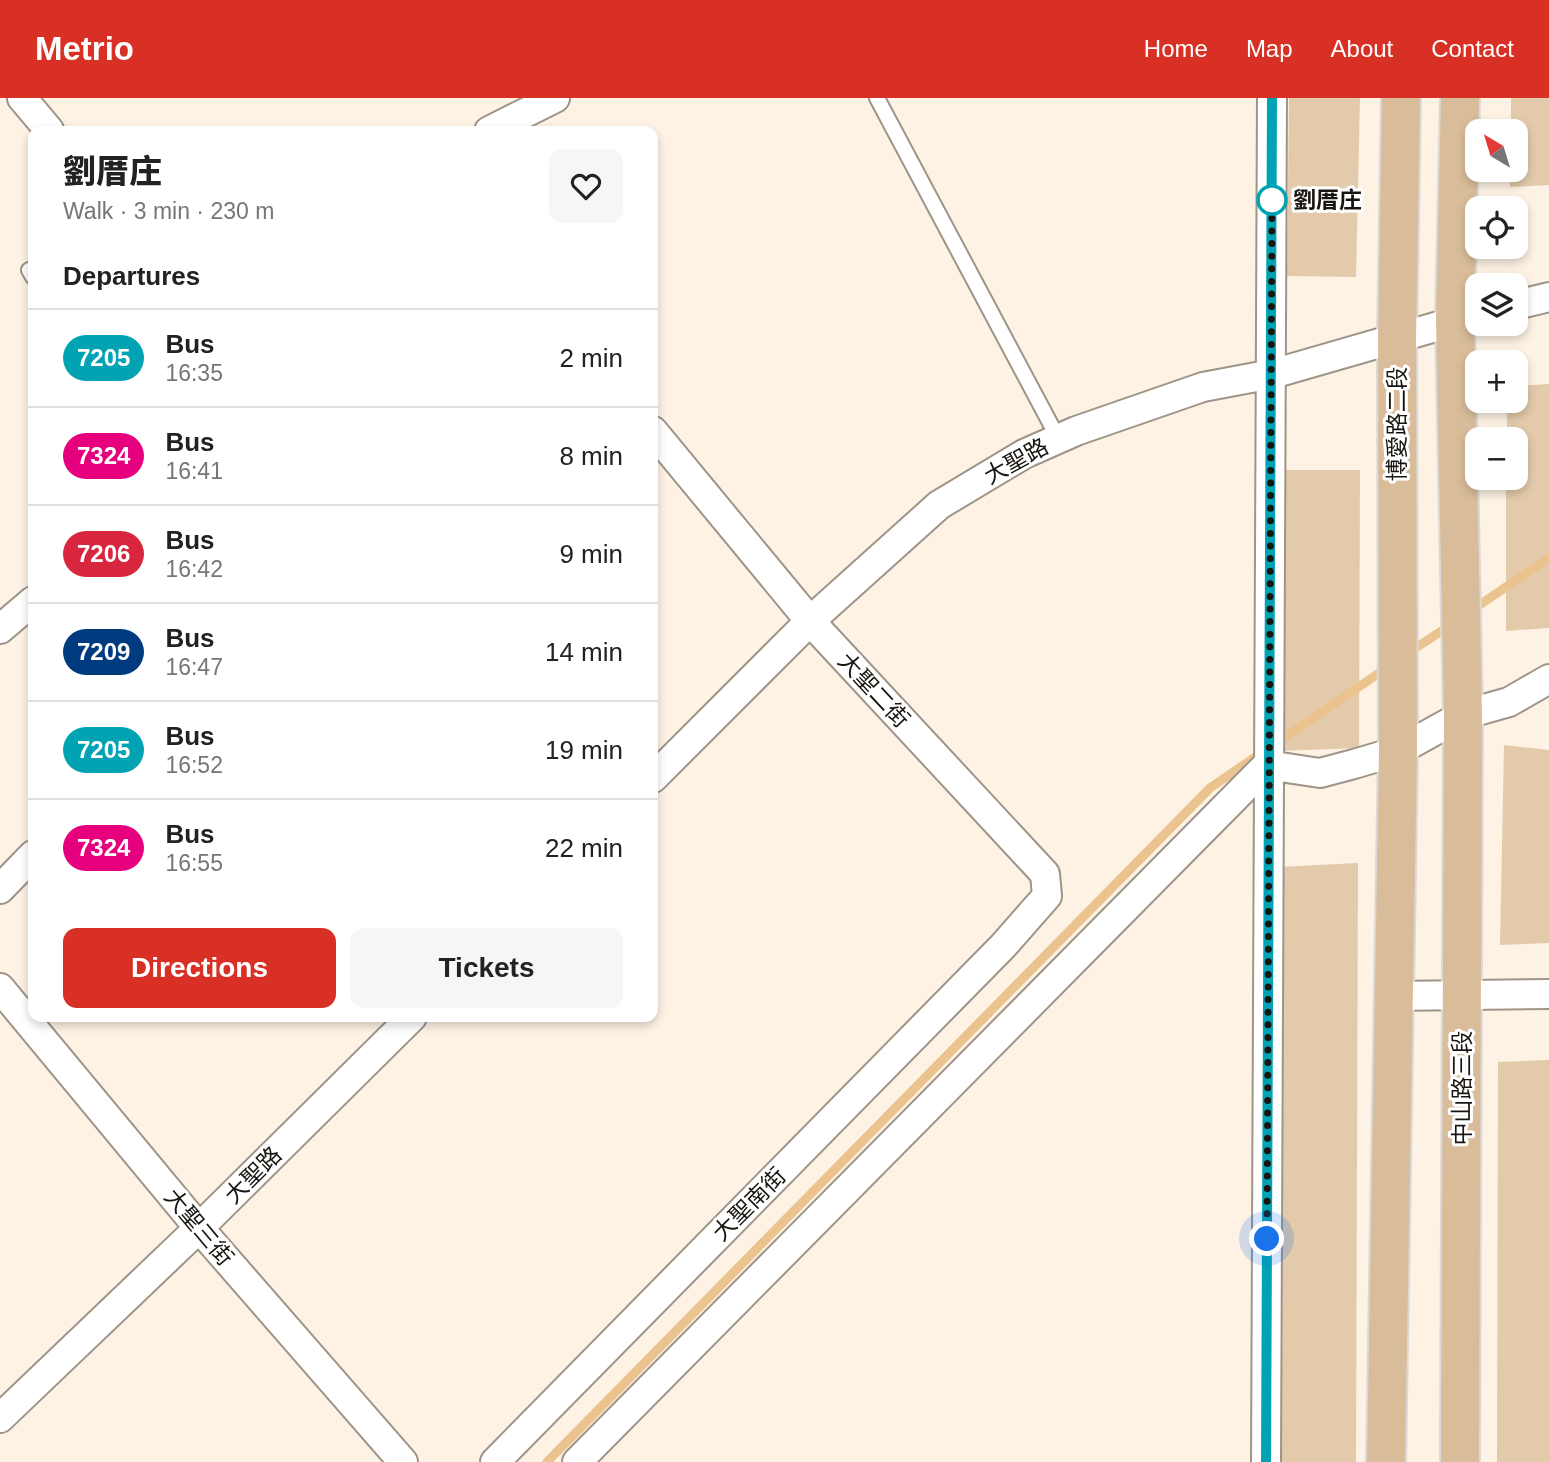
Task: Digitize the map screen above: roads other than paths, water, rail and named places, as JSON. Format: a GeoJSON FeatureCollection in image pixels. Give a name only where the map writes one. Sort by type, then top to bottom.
{"type":"FeatureCollection","features":[{"type":"Feature","properties":{"kind":"main road","name":"博愛路二段"},"geometry":{"type":"LineString","coordinates":[[1398,751],[1397,339],[1401,98]]}},
{"type":"Feature","properties":{"kind":"main road"},"geometry":{"type":"LineString","coordinates":[[1460,98],[1465,281]]}},
{"type":"Feature","properties":{"kind":"main road"},"geometry":{"type":"LineString","coordinates":[[1463,715],[1466,336]]}},
{"type":"Feature","properties":{"kind":"main road","name":"中山路三段"},"geometry":{"type":"LineString","coordinates":[[1460,1462],[1463,715]]}},
{"type":"Feature","properties":{"kind":"main road"},"geometry":{"type":"LineString","coordinates":[[1386,1462],[1398,751]]}},
{"type":"Feature","properties":{"kind":"street"},"geometry":{"type":"LineString","coordinates":[[22,98],[45,126]]}},
{"type":"Feature","properties":{"kind":"street"},"geometry":{"type":"LineString","coordinates":[[499,126],[555,98]]}},
{"type":"Feature","properties":{"kind":"street"},"geometry":{"type":"LineString","coordinates":[[1266,1462],[1272,98]]}},
{"type":"Feature","properties":{"kind":"street"},"geometry":{"type":"LineString","coordinates":[[1528,302],[1549,297]]}},
{"type":"Feature","properties":{"kind":"street","name":"大聖路"},"geometry":{"type":"LineString","coordinates":[[658,773],[810,621],[939,506],[1024,454],[1058,438],[1203,387],[1272,374],[1465,318]]}},
{"type":"Feature","properties":{"kind":"street","name":"大聖二街"},"geometry":{"type":"LineString","coordinates":[[658,437],[810,621],[1045,874],[1047,896],[1003,946]]}},
{"type":"Feature","properties":{"kind":"street"},"geometry":{"type":"LineString","coordinates":[[0,629],[28,605]]}},
{"type":"Feature","properties":{"kind":"street"},"geometry":{"type":"LineString","coordinates":[[1267,765],[1320,773],[1398,751],[1463,715],[1509,702],[1549,679]]}},
{"type":"Feature","properties":{"kind":"street"},"geometry":{"type":"LineString","coordinates":[[578,1462],[1267,765]]}},
{"type":"Feature","properties":{"kind":"street"},"geometry":{"type":"LineString","coordinates":[[0,889],[28,860]]}},
{"type":"Feature","properties":{"kind":"street","name":"大聖南街"},"geometry":{"type":"LineString","coordinates":[[495,1462],[1003,946]]}},
{"type":"Feature","properties":{"kind":"street","name":"大聖三街"},"geometry":{"type":"LineString","coordinates":[[0,988],[28,1022]]}},
{"type":"Feature","properties":{"kind":"street"},"geometry":{"type":"LineString","coordinates":[[1394,996],[1549,994]]}},
{"type":"Feature","properties":{"kind":"street","name":"大聖三街"},"geometry":{"type":"LineString","coordinates":[[28,1022],[199,1228],[403,1462]]}},
{"type":"Feature","properties":{"kind":"street","name":"大聖路"},"geometry":{"type":"LineString","coordinates":[[0,1418],[199,1228],[407,1022]]}},
{"type":"Feature","properties":{"kind":"lane"},"geometry":{"type":"LineString","coordinates":[[877,98],[1058,438]]}},
{"type":"Feature","properties":{"kind":"waterway"},"geometry":{"type":"LineString","coordinates":[[1472,610],[1549,558]]}},
{"type":"Feature","properties":{"kind":"waterway"},"geometry":{"type":"LineString","coordinates":[[1408,653],[1452,624]]}},
{"type":"Feature","properties":{"kind":"waterway"},"geometry":{"type":"LineString","coordinates":[[1275,744],[1388,667]]}},
{"type":"Feature","properties":{"kind":"waterway"},"geometry":{"type":"LineString","coordinates":[[547,1462],[1210,788],[1264,751]]}},
{"type":"Feature","properties":{"kind":"place","name":"劉厝庄"},"geometry":{"type":"Point","coordinates":[1272,200]}}]}
